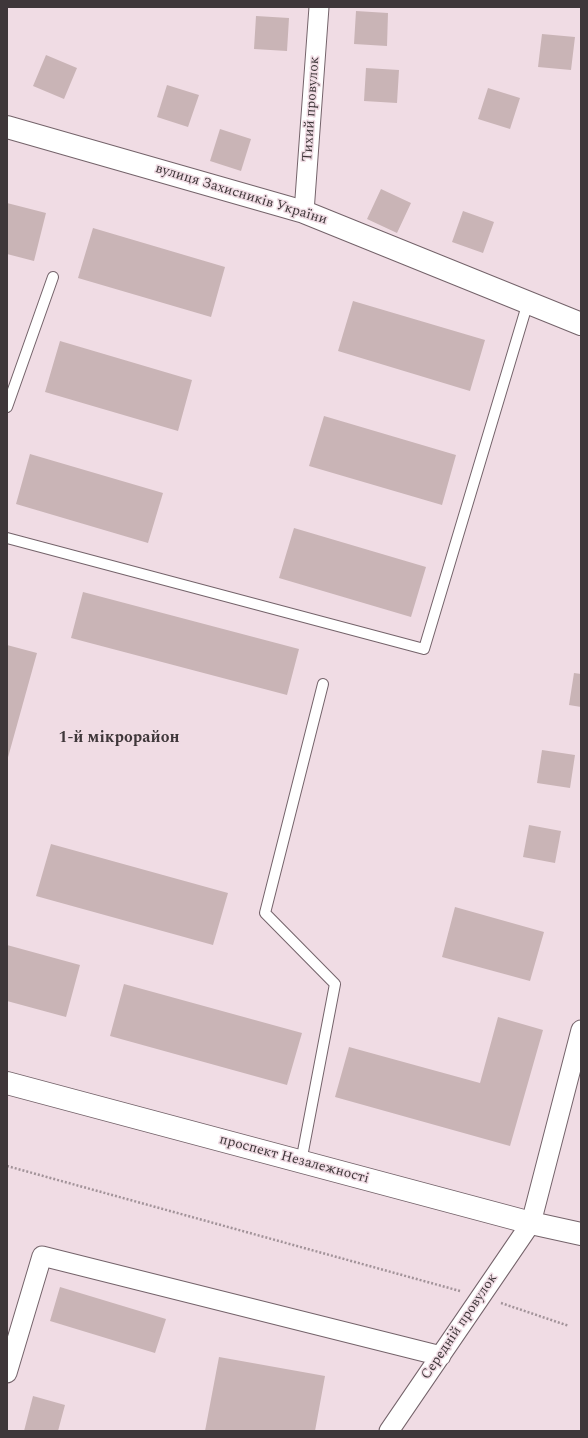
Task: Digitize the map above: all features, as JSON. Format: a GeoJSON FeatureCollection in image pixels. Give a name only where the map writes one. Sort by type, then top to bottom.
{"type":"FeatureCollection","features":[{"type":"Feature","properties":{"kind":"street","name":"Тихий провулок"},"geometry":{"type":"LineString","coordinates":[[304,212],[320,7]]}},
{"type":"Feature","properties":{"kind":"street","name":"вулиця Захисників України"},"geometry":{"type":"LineString","coordinates":[[7,127],[304,212],[581,324]]}},
{"type":"Feature","properties":{"kind":"street","name":"Середній провулок"},"geometry":{"type":"LineString","coordinates":[[389,1431],[531,1223],[581,1030]]}},
{"type":"Feature","properties":{"kind":"street","name":"проспект Незалежності"},"geometry":{"type":"LineString","coordinates":[[7,1083],[531,1223],[581,1234]]}},
{"type":"Feature","properties":{"kind":"street"},"geometry":{"type":"LineString","coordinates":[[7,1373],[42,1256],[441,1356]]}},
{"type":"Feature","properties":{"kind":"lane"},"geometry":{"type":"LineString","coordinates":[[7,407],[53,277]]}},
{"type":"Feature","properties":{"kind":"lane"},"geometry":{"type":"LineString","coordinates":[[7,538],[424,649],[528,302]]}},
{"type":"Feature","properties":{"kind":"lane"},"geometry":{"type":"LineString","coordinates":[[302,1162],[335,984],[265,913],[323,684]]}},
{"type":"Feature","properties":{"kind":"path"},"geometry":{"type":"LineString","coordinates":[[7,1166],[481,1297],[569,1326]]}},
{"type":"Feature","properties":{"kind":"building"},"geometry":{"type":"Polygon","coordinates":[[[356,11],[388,13],[387,46],[354,44],[356,11]]]}},
{"type":"Feature","properties":{"kind":"building"},"geometry":{"type":"Polygon","coordinates":[[[256,16],[289,18],[287,51],[254,49],[256,16]]]}},
{"type":"Feature","properties":{"kind":"building"},"geometry":{"type":"Polygon","coordinates":[[[542,34],[575,37],[571,70],[538,67],[542,34]]]}},
{"type":"Feature","properties":{"kind":"building"},"geometry":{"type":"Polygon","coordinates":[[[46,55],[77,68],[64,99],[33,86],[46,55]]]}},
{"type":"Feature","properties":{"kind":"building"},"geometry":{"type":"Polygon","coordinates":[[[366,68],[399,70],[397,103],[364,101],[366,68]]]}},
{"type":"Feature","properties":{"kind":"building"},"geometry":{"type":"Polygon","coordinates":[[[167,85],[199,95],[188,127],[157,117],[167,85]]]}},
{"type":"Feature","properties":{"kind":"building"},"geometry":{"type":"Polygon","coordinates":[[[488,88],[520,98],[510,129],[478,119],[488,88]]]}},
{"type":"Feature","properties":{"kind":"building"},"geometry":{"type":"Polygon","coordinates":[[[220,129],[251,139],[241,171],[210,161],[220,129]]]}},
{"type":"Feature","properties":{"kind":"building"},"geometry":{"type":"Polygon","coordinates":[[[381,189],[411,203],[397,233],[367,219],[381,189]]]}},
{"type":"Feature","properties":{"kind":"building"},"geometry":{"type":"Polygon","coordinates":[[[7,203],[46,213],[34,261],[7,254],[7,203]]]}},
{"type":"Feature","properties":{"kind":"building"},"geometry":{"type":"Polygon","coordinates":[[[463,211],[494,222],[483,253],[452,242],[463,211]]]}},
{"type":"Feature","properties":{"kind":"building"},"geometry":{"type":"Polygon","coordinates":[[[93,228],[225,267],[211,317],[78,278],[93,228]]]}},
{"type":"Feature","properties":{"kind":"building"},"geometry":{"type":"Polygon","coordinates":[[[353,301],[485,340],[470,391],[338,351],[353,301]]]}},
{"type":"Feature","properties":{"kind":"building"},"geometry":{"type":"Polygon","coordinates":[[[60,341],[192,380],[178,431],[45,392],[60,341]]]}},
{"type":"Feature","properties":{"kind":"building"},"geometry":{"type":"Polygon","coordinates":[[[324,416],[456,455],[442,505],[309,466],[324,416]]]}},
{"type":"Feature","properties":{"kind":"building"},"geometry":{"type":"Polygon","coordinates":[[[30,454],[163,493],[148,543],[16,504],[30,454]]]}},
{"type":"Feature","properties":{"kind":"building"},"geometry":{"type":"Polygon","coordinates":[[[294,528],[426,567],[411,617],[279,578],[294,528]]]}},
{"type":"Feature","properties":{"kind":"building"},"geometry":{"type":"Polygon","coordinates":[[[83,592],[299,649],[287,695],[71,638],[83,592]]]}},
{"type":"Feature","properties":{"kind":"building"},"geometry":{"type":"Polygon","coordinates":[[[7,645],[37,653],[7,761],[7,645]]]}},
{"type":"Feature","properties":{"kind":"building"},"geometry":{"type":"Polygon","coordinates":[[[574,673],[581,674],[581,707],[569,705],[574,673]]]}},
{"type":"Feature","properties":{"kind":"building"},"geometry":{"type":"Polygon","coordinates":[[[542,750],[575,755],[570,788],[537,783],[542,750]]]}},
{"type":"Feature","properties":{"kind":"building"},"geometry":{"type":"Polygon","coordinates":[[[529,825],[561,831],[555,863],[523,857],[529,825]]]}},
{"type":"Feature","properties":{"kind":"building"},"geometry":{"type":"Polygon","coordinates":[[[51,844],[228,893],[213,945],[36,896],[51,844]]]}},
{"type":"Feature","properties":{"kind":"building"},"geometry":{"type":"Polygon","coordinates":[[[455,907],[544,932],[530,981],[442,957],[455,907]]]}},
{"type":"Feature","properties":{"kind":"building"},"geometry":{"type":"Polygon","coordinates":[[[7,945],[80,965],[66,1017],[7,1001],[7,945]]]}},
{"type":"Feature","properties":{"kind":"building"},"geometry":{"type":"Polygon","coordinates":[[[124,984],[302,1033],[287,1085],[110,1036],[124,984]]]}},
{"type":"Feature","properties":{"kind":"building"},"geometry":{"type":"Polygon","coordinates":[[[498,1017],[543,1030],[510,1146],[335,1097],[349,1047],[480,1083],[498,1017]]]}},
{"type":"Feature","properties":{"kind":"building"},"geometry":{"type":"Polygon","coordinates":[[[60,1287],[166,1319],[155,1353],[50,1321],[60,1287]]]}},
{"type":"Feature","properties":{"kind":"building"},"geometry":{"type":"Polygon","coordinates":[[[219,1357],[325,1376],[315,1431],[205,1431],[219,1357]]]}},
{"type":"Feature","properties":{"kind":"building"},"geometry":{"type":"Polygon","coordinates":[[[33,1396],[65,1405],[58,1431],[24,1431],[33,1396]]]}},
{"type":"Feature","properties":{"kind":"district","name":"1-й мікрорайон"},"geometry":{"type":"Point","coordinates":[119,739]}}]}
